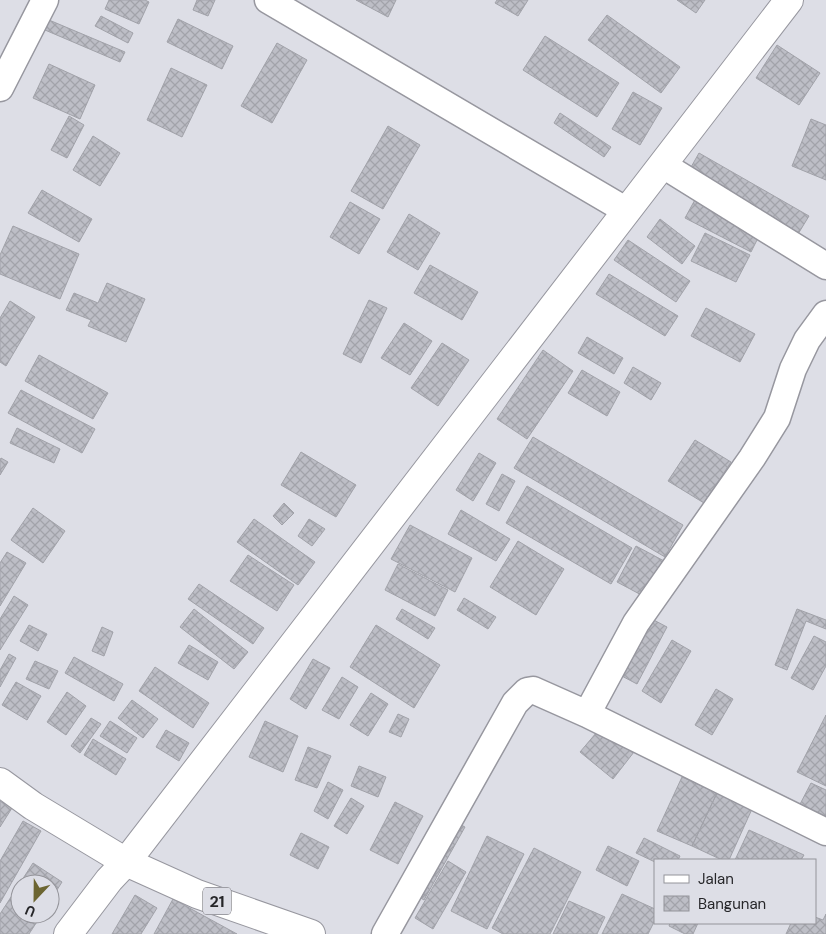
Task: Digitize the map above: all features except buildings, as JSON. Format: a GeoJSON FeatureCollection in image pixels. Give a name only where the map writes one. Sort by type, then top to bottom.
{"type":"FeatureCollection","features":[{"type":"Feature","properties":{"kind":"main road"},"geometry":{"type":"LineString","coordinates":[[68,934],[109,880],[126,862],[789,0]]}},
{"type":"Feature","properties":{"kind":"main road","name":"21"},"geometry":{"type":"LineString","coordinates":[[0,782],[33,806],[126,862],[198,894],[311,934]]}},
{"type":"Feature","properties":{"kind":"street"},"geometry":{"type":"LineString","coordinates":[[0,88],[46,0]]}},
{"type":"Feature","properties":{"kind":"street"},"geometry":{"type":"LineString","coordinates":[[268,0],[627,212]]}},
{"type":"Feature","properties":{"kind":"street"},"geometry":{"type":"LineString","coordinates":[[662,165],[826,266]]}},
{"type":"Feature","properties":{"kind":"street"},"geometry":{"type":"LineString","coordinates":[[587,714],[636,623],[741,473],[777,418],[793,368],[807,340],[826,314]]}},
{"type":"Feature","properties":{"kind":"street"},"geometry":{"type":"LineString","coordinates":[[385,934],[515,703],[527,690],[533,690],[587,714],[826,832]]}}]}
